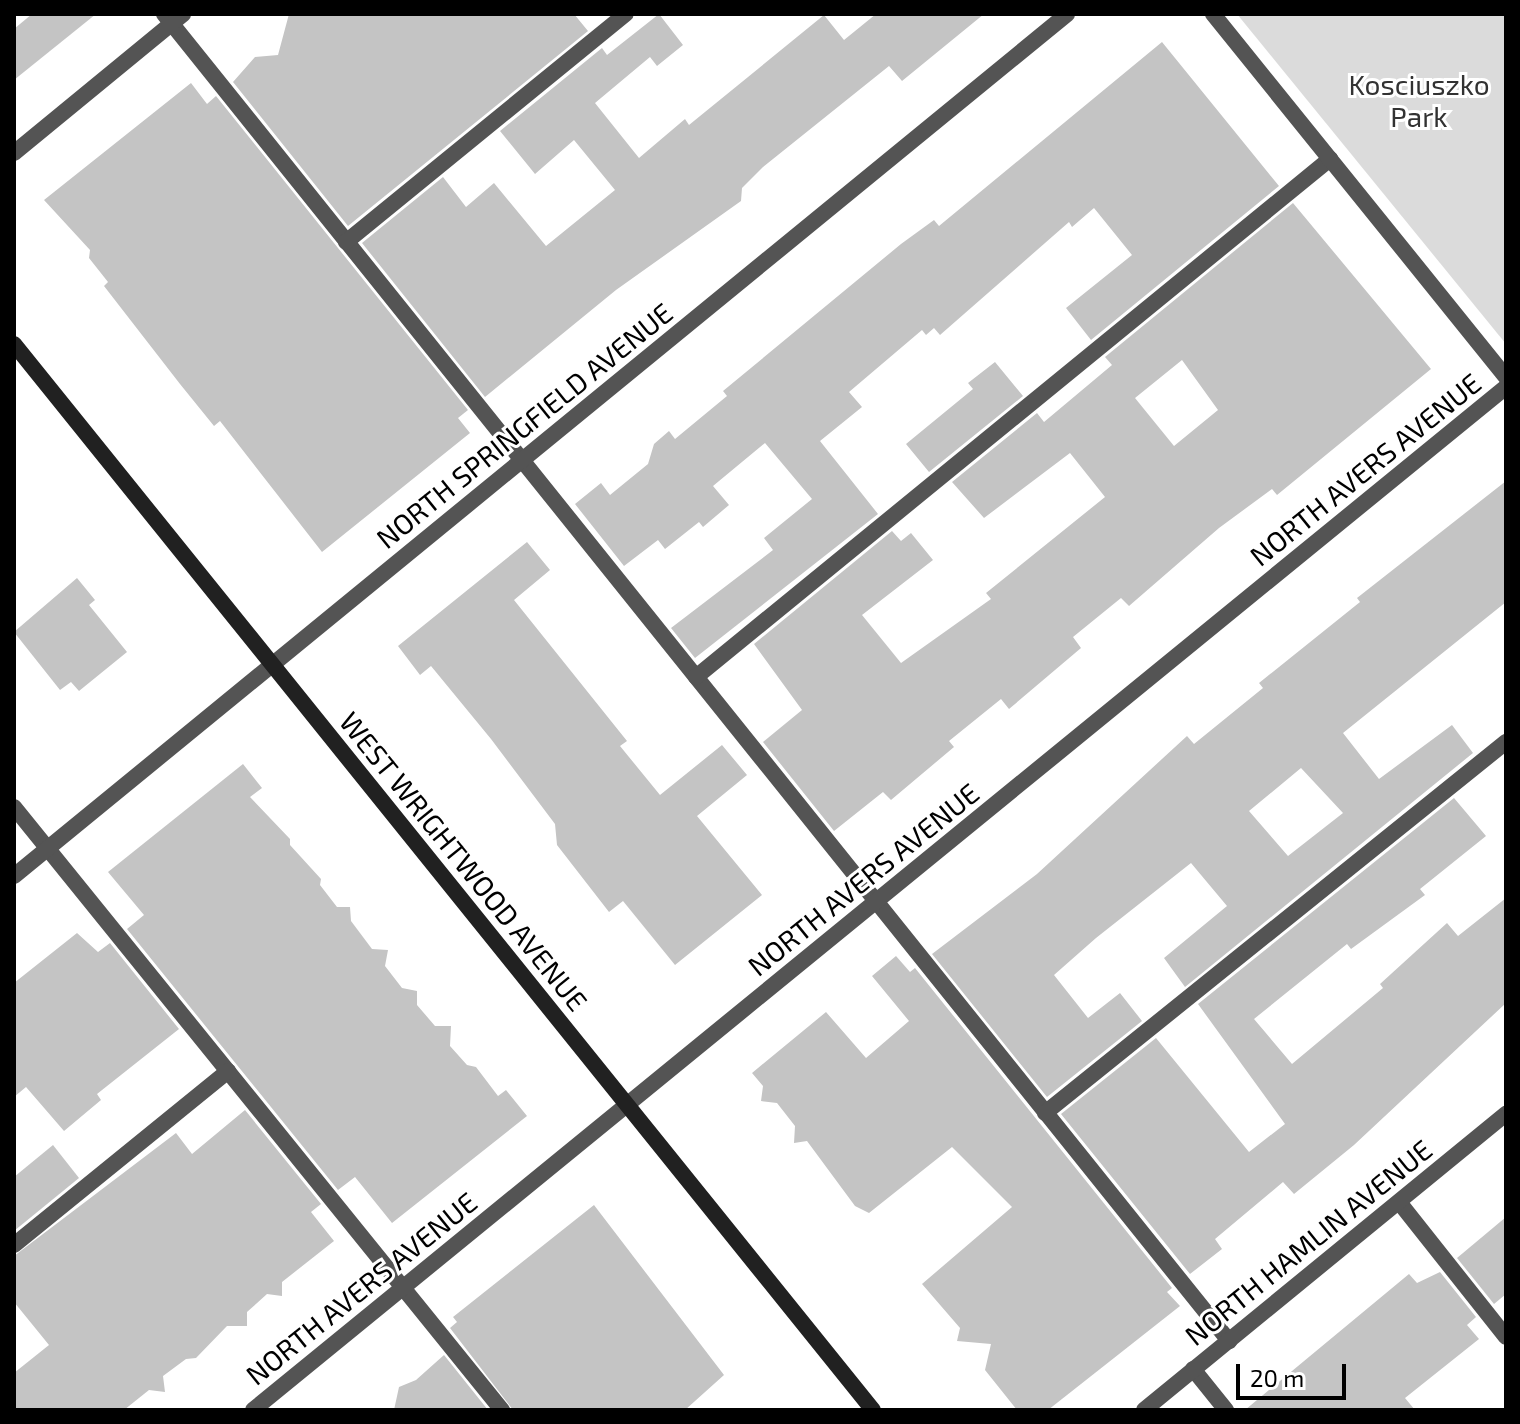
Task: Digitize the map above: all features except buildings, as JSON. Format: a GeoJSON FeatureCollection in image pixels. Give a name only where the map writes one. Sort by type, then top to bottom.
{"type":"FeatureCollection","features":[{"type":"Feature","properties":{"kind":"street"},"geometry":{"type":"LineString","coordinates":[[346,242],[626,14]]}},
{"type":"Feature","properties":{"kind":"street","name":"NORTH SPRINGFIELD AVENUE"},"geometry":{"type":"LineString","coordinates":[[14,876],[1067,14]]}},
{"type":"Feature","properties":{"kind":"street"},"geometry":{"type":"LineString","coordinates":[[1213,14],[1506,377]]}},
{"type":"Feature","properties":{"kind":"street"},"geometry":{"type":"LineString","coordinates":[[14,153],[173,17],[346,242],[1229,1341]]}},
{"type":"Feature","properties":{"kind":"street"},"geometry":{"type":"LineString","coordinates":[[696,677],[1330,159]]}},
{"type":"Feature","properties":{"kind":"street","name":"WEST WRIGHTWOOD AVENUE"},"geometry":{"type":"LineString","coordinates":[[14,344],[873,1410]]}},
{"type":"Feature","properties":{"kind":"street","name":"NORTH AVERS AVENUE"},"geometry":{"type":"LineString","coordinates":[[253,1410],[1506,387]]}},
{"type":"Feature","properties":{"kind":"street"},"geometry":{"type":"LineString","coordinates":[[1045,1113],[1506,742]]}},
{"type":"Feature","properties":{"kind":"street"},"geometry":{"type":"LineString","coordinates":[[14,807],[502,1410]]}},
{"type":"Feature","properties":{"kind":"street"},"geometry":{"type":"LineString","coordinates":[[14,1245],[228,1071]]}},
{"type":"Feature","properties":{"kind":"street","name":"NORTH HAMLIN AVENUE"},"geometry":{"type":"LineString","coordinates":[[1144,1410],[1506,1114]]}},
{"type":"Feature","properties":{"kind":"street"},"geometry":{"type":"LineString","coordinates":[[1399,1202],[1506,1337]]}},
{"type":"Feature","properties":{"kind":"street"},"geometry":{"type":"LineString","coordinates":[[1193,1369],[1226,1410]]}},
{"type":"Feature","properties":{"kind":"green space","name":"Kosciuszko Park"},"geometry":{"type":"Polygon","coordinates":[[[1237,14],[1506,14],[1506,344],[1237,14]]]}}]}
